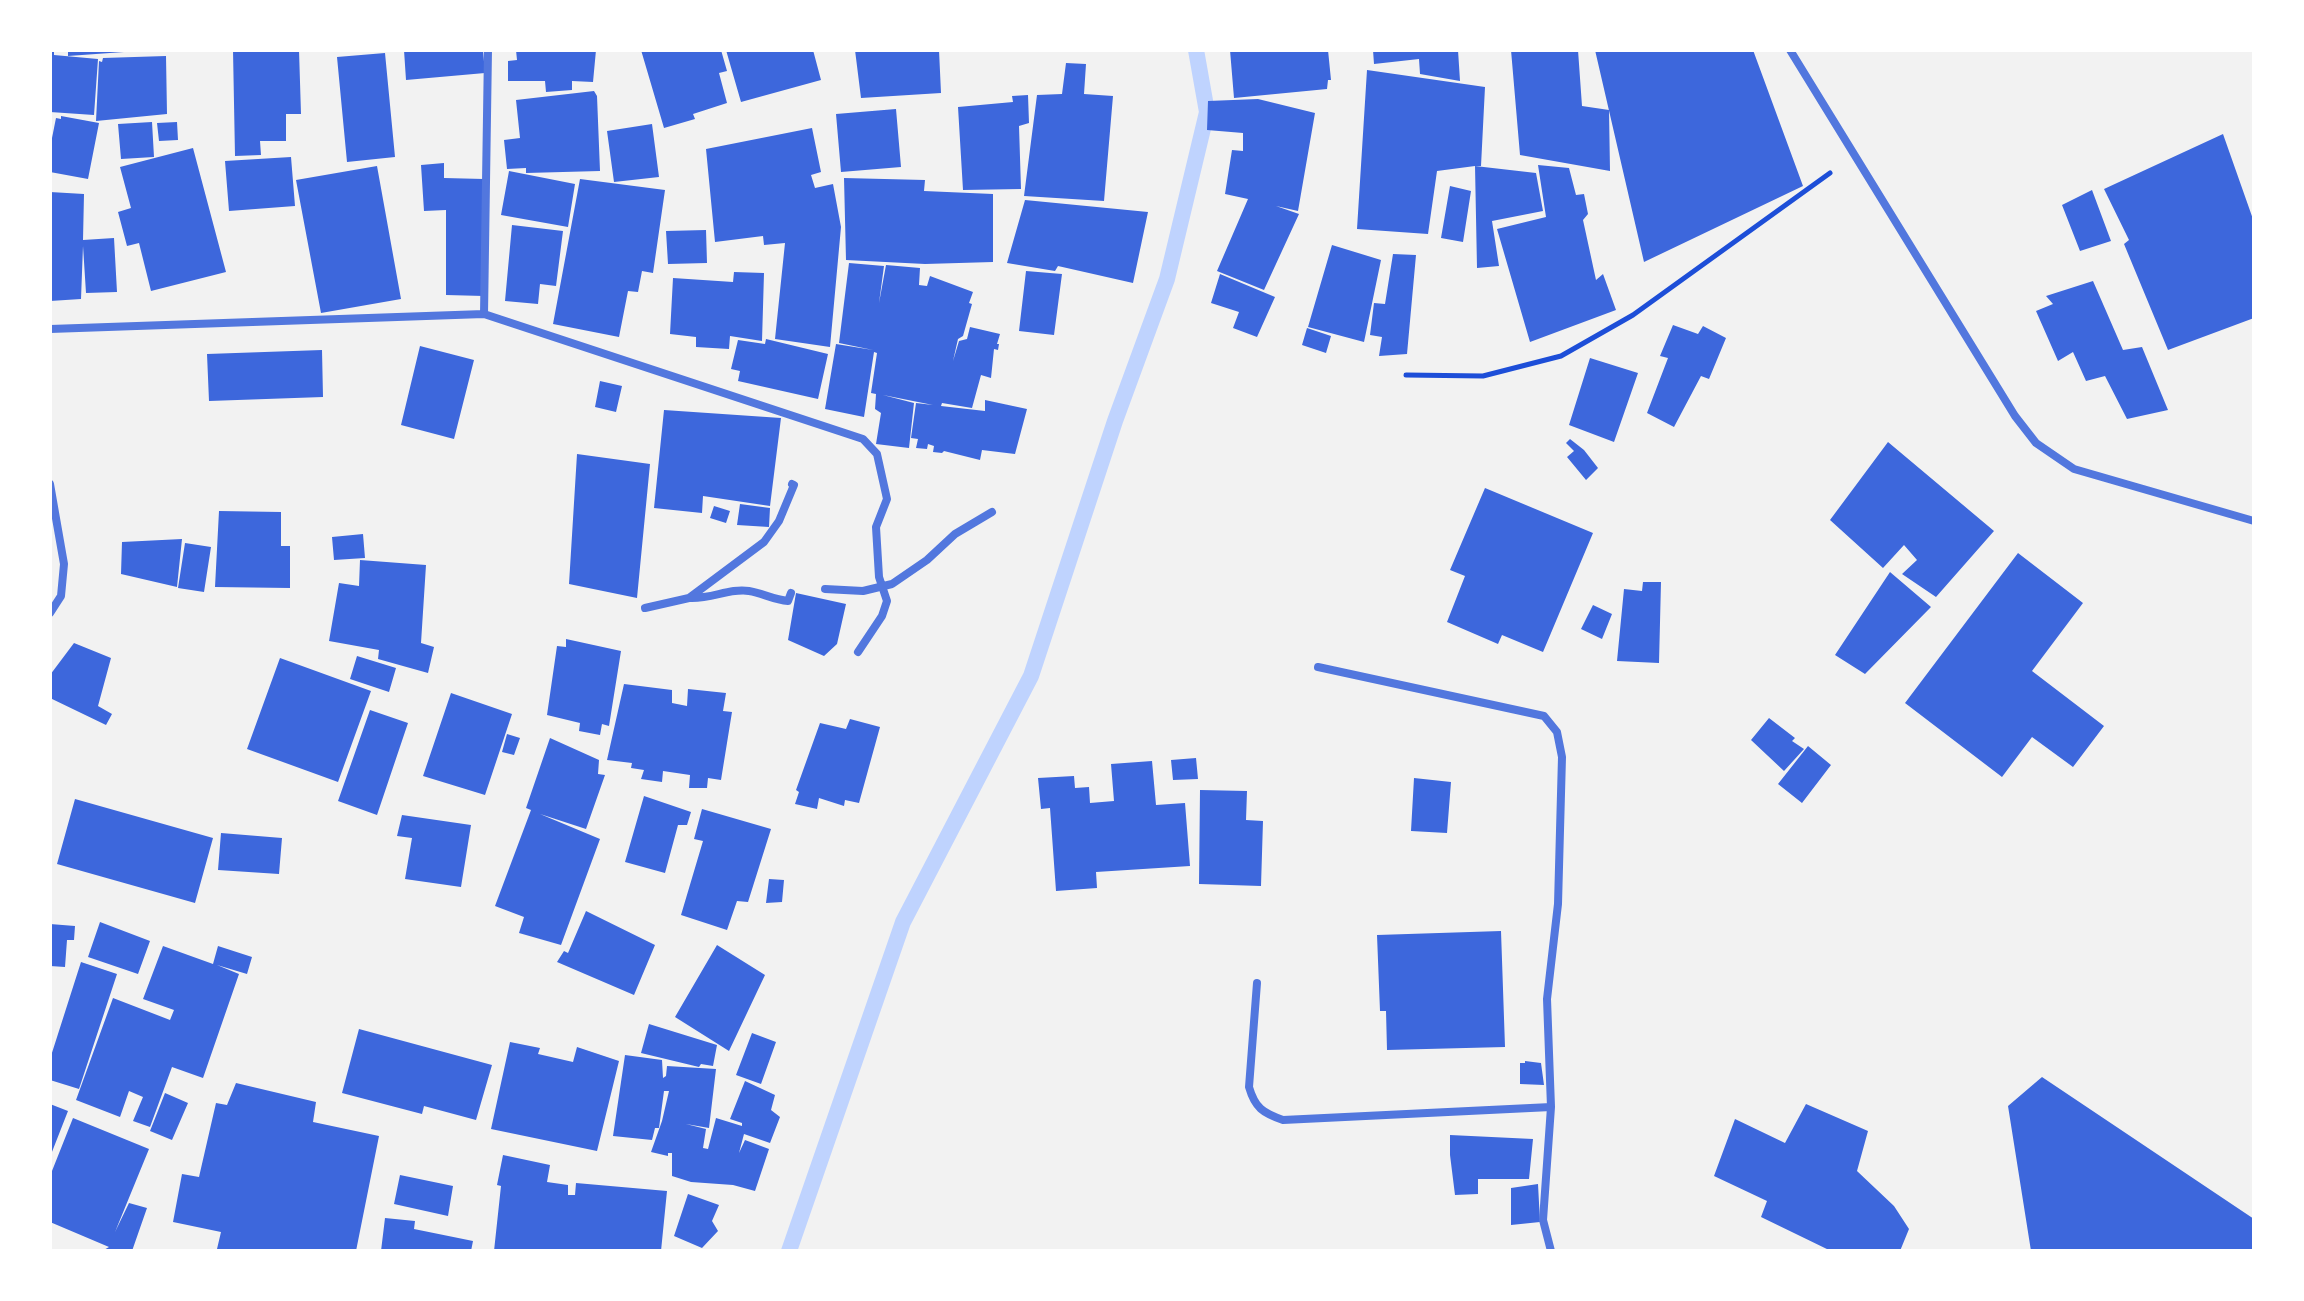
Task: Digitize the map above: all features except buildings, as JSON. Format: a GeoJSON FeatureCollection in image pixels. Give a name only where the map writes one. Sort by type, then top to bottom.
{"type":"FeatureCollection","features":[{"type":"Feature","properties":{"kind":"street"},"geometry":{"type":"LineString","coordinates":[[484,314],[488,50]]}},
{"type":"Feature","properties":{"kind":"street"},"geometry":{"type":"LineString","coordinates":[[1790,50],[2015,416],[2036,443],[2074,469],[2254,521]]}},
{"type":"Feature","properties":{"kind":"street"},"geometry":{"type":"LineString","coordinates":[[50,329],[324,317],[484,314],[863,439],[877,454],[887,499],[876,527],[879,577],[887,601],[882,616],[858,652]]}},
{"type":"Feature","properties":{"kind":"street"},"geometry":{"type":"LineString","coordinates":[[50,484],[64,564],[61,596],[50,613]]}},
{"type":"Feature","properties":{"kind":"street"},"geometry":{"type":"LineString","coordinates":[[689,598],[764,542],[779,521],[792,484]]}},
{"type":"Feature","properties":{"kind":"street"},"geometry":{"type":"LineString","coordinates":[[825,589],[863,591],[892,584],[927,560],[955,534],[992,512]]}},
{"type":"Feature","properties":{"kind":"street"},"geometry":{"type":"LineString","coordinates":[[645,608],[689,598],[707,599],[732,591],[751,591],[773,600],[788,601],[791,593]]}},
{"type":"Feature","properties":{"kind":"street"},"geometry":{"type":"LineString","coordinates":[[1318,667],[1544,716],[1557,732],[1562,757],[1558,904],[1547,999],[1551,1107],[1543,1220],[1551,1251]]}},
{"type":"Feature","properties":{"kind":"street"},"geometry":{"type":"LineString","coordinates":[[1257,983],[1249,1087],[1253,1101],[1263,1113],[1283,1120],[1551,1107]]}},
{"type":"Feature","properties":{"kind":"path"},"geometry":{"type":"LineString","coordinates":[[1406,375],[1483,376],[1561,356],[1633,315],[1854,156]]}},
{"type":"Feature","properties":{"kind":"waterway"},"geometry":{"type":"LineString","coordinates":[[789,1251],[903,922],[1031,676],[1115,421],[1167,279],[1207,112],[1196,50]]}}]}
